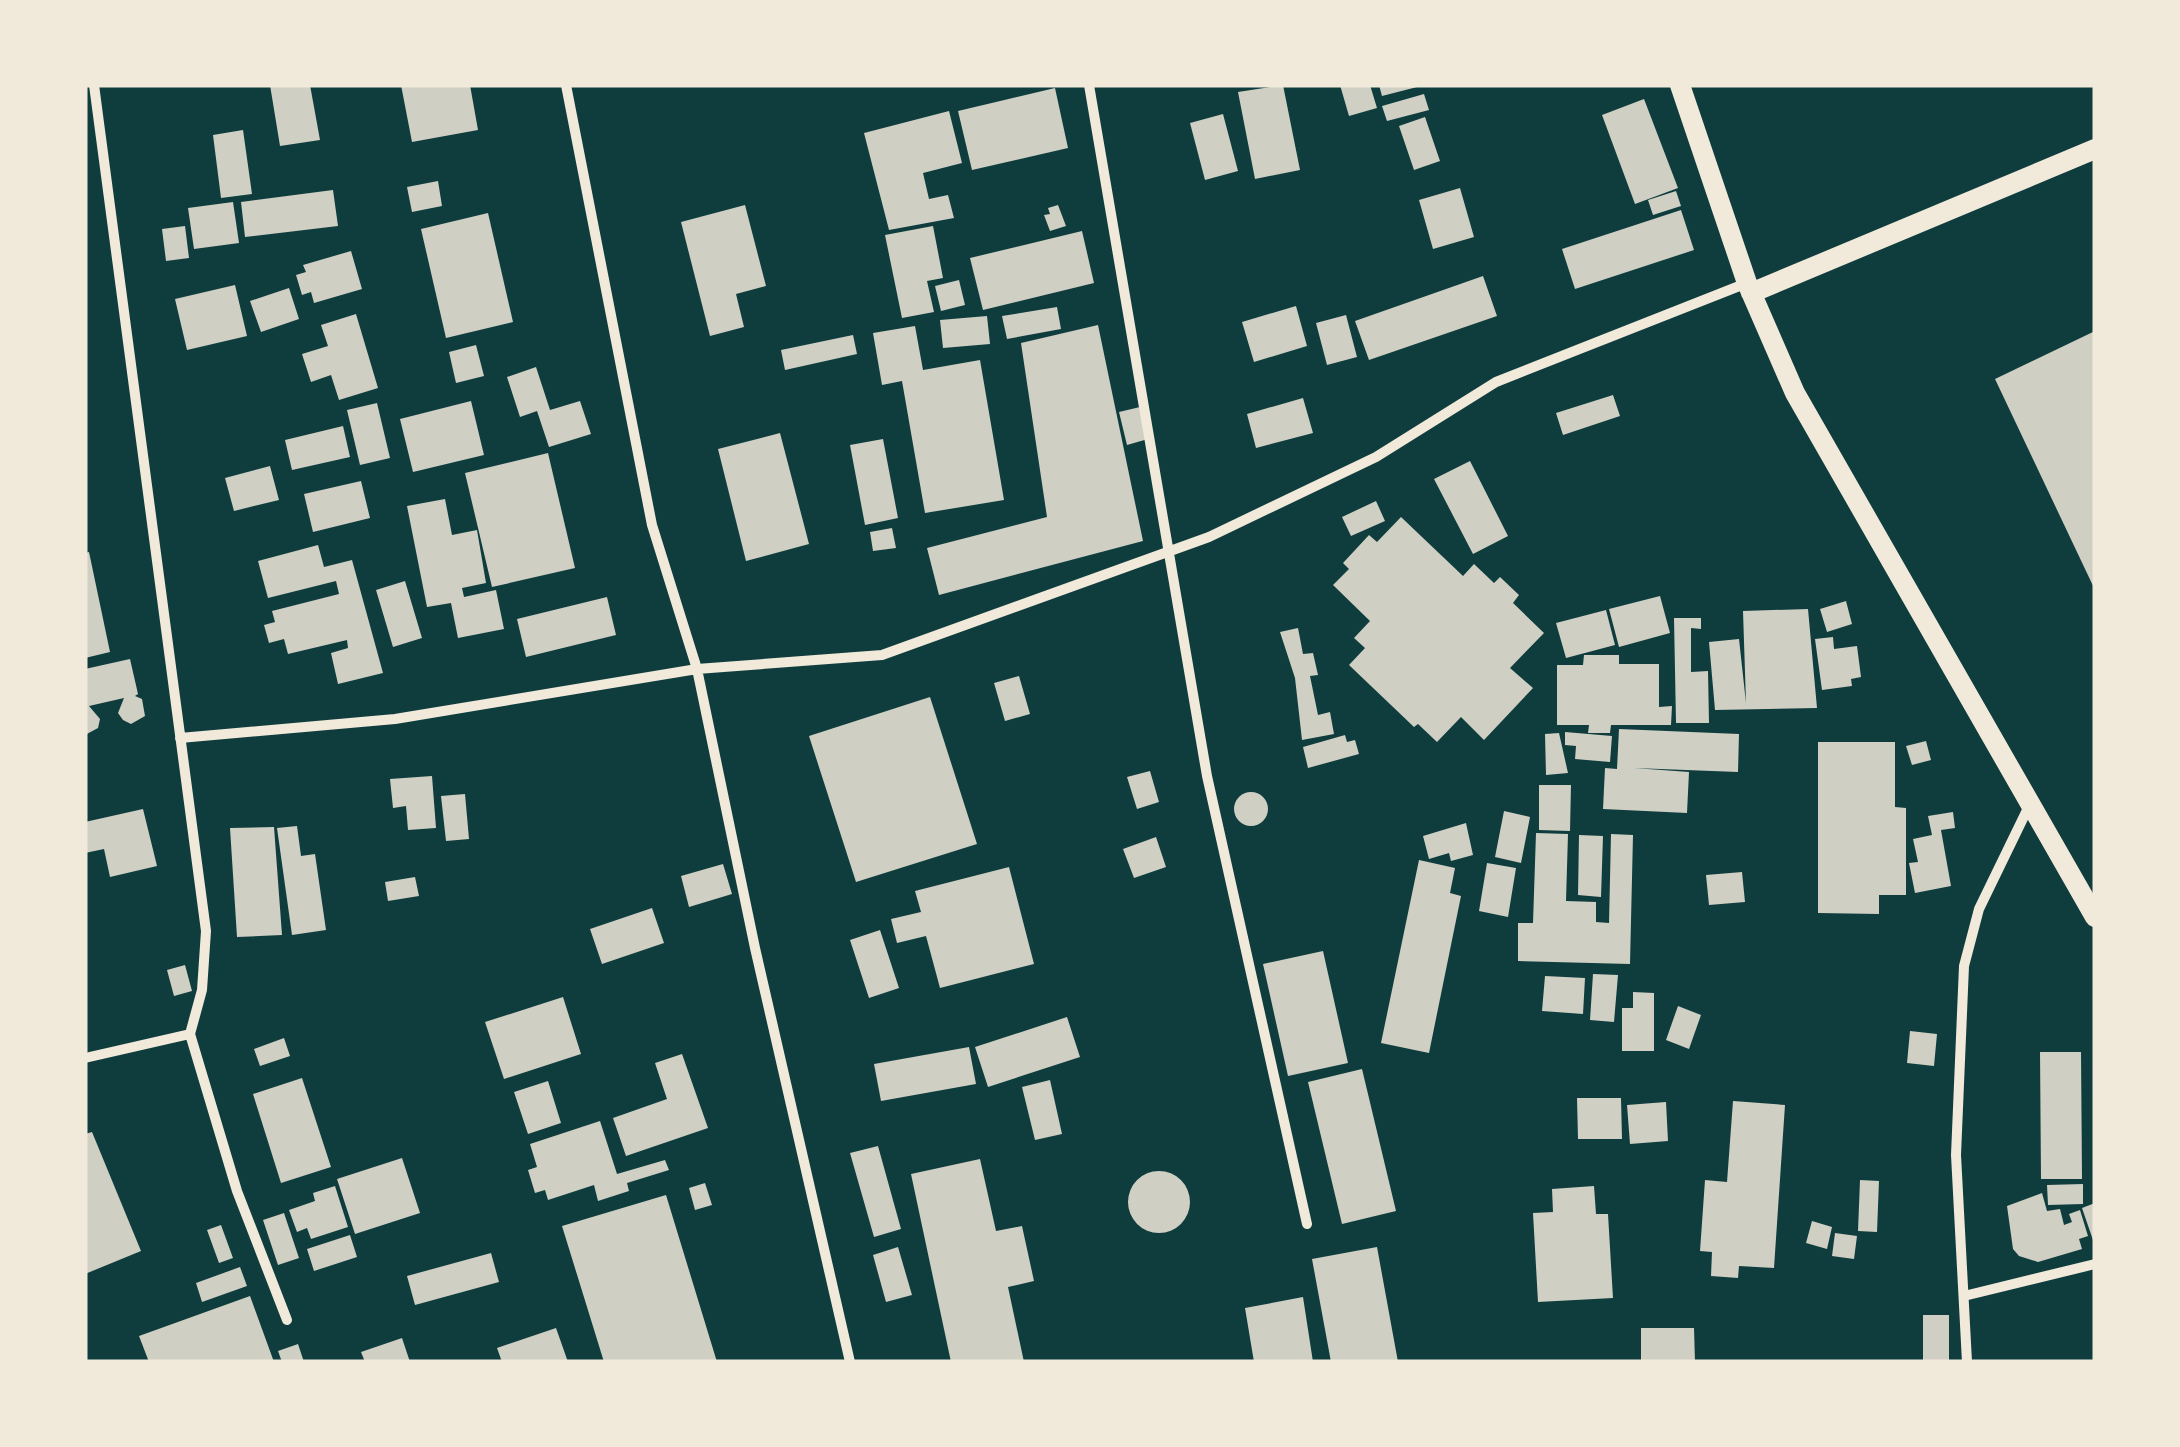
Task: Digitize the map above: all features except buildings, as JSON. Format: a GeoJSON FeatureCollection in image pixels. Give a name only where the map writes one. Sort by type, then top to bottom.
{"type":"FeatureCollection","features":[{"type":"Feature","properties":{"kind":"main road"},"geometry":{"type":"LineString","coordinates":[[1680,85],[1749,288],[1824,450],[2095,917]]}},
{"type":"Feature","properties":{"kind":"main road"},"geometry":{"type":"LineString","coordinates":[[1749,288],[2095,149]]}},
{"type":"Feature","properties":{"kind":"street"},"geometry":{"type":"LineString","coordinates":[[94,85],[206,931],[202,990],[190,1034],[237,1191],[287,1320]]}},
{"type":"Feature","properties":{"kind":"street"},"geometry":{"type":"LineString","coordinates":[[566,85],[652,524],[697,670],[755,948],[850,1362]]}},
{"type":"Feature","properties":{"kind":"street"},"geometry":{"type":"LineString","coordinates":[[1089,85],[1206,776],[1306,1224]]}},
{"type":"Feature","properties":{"kind":"street"},"geometry":{"type":"LineString","coordinates":[[180,738],[395,719],[697,670],[882,654],[1210,537],[1376,458],[1496,382],[1749,288]]}},
{"type":"Feature","properties":{"kind":"street"},"geometry":{"type":"LineString","coordinates":[[1967,1362],[1956,1155],[1964,966],[1979,909],[2030,804]]}},
{"type":"Feature","properties":{"kind":"street"},"geometry":{"type":"LineString","coordinates":[[85,1058],[190,1034]]}},
{"type":"Feature","properties":{"kind":"street"},"geometry":{"type":"LineString","coordinates":[[1964,1296],[2095,1264]]}}]}
